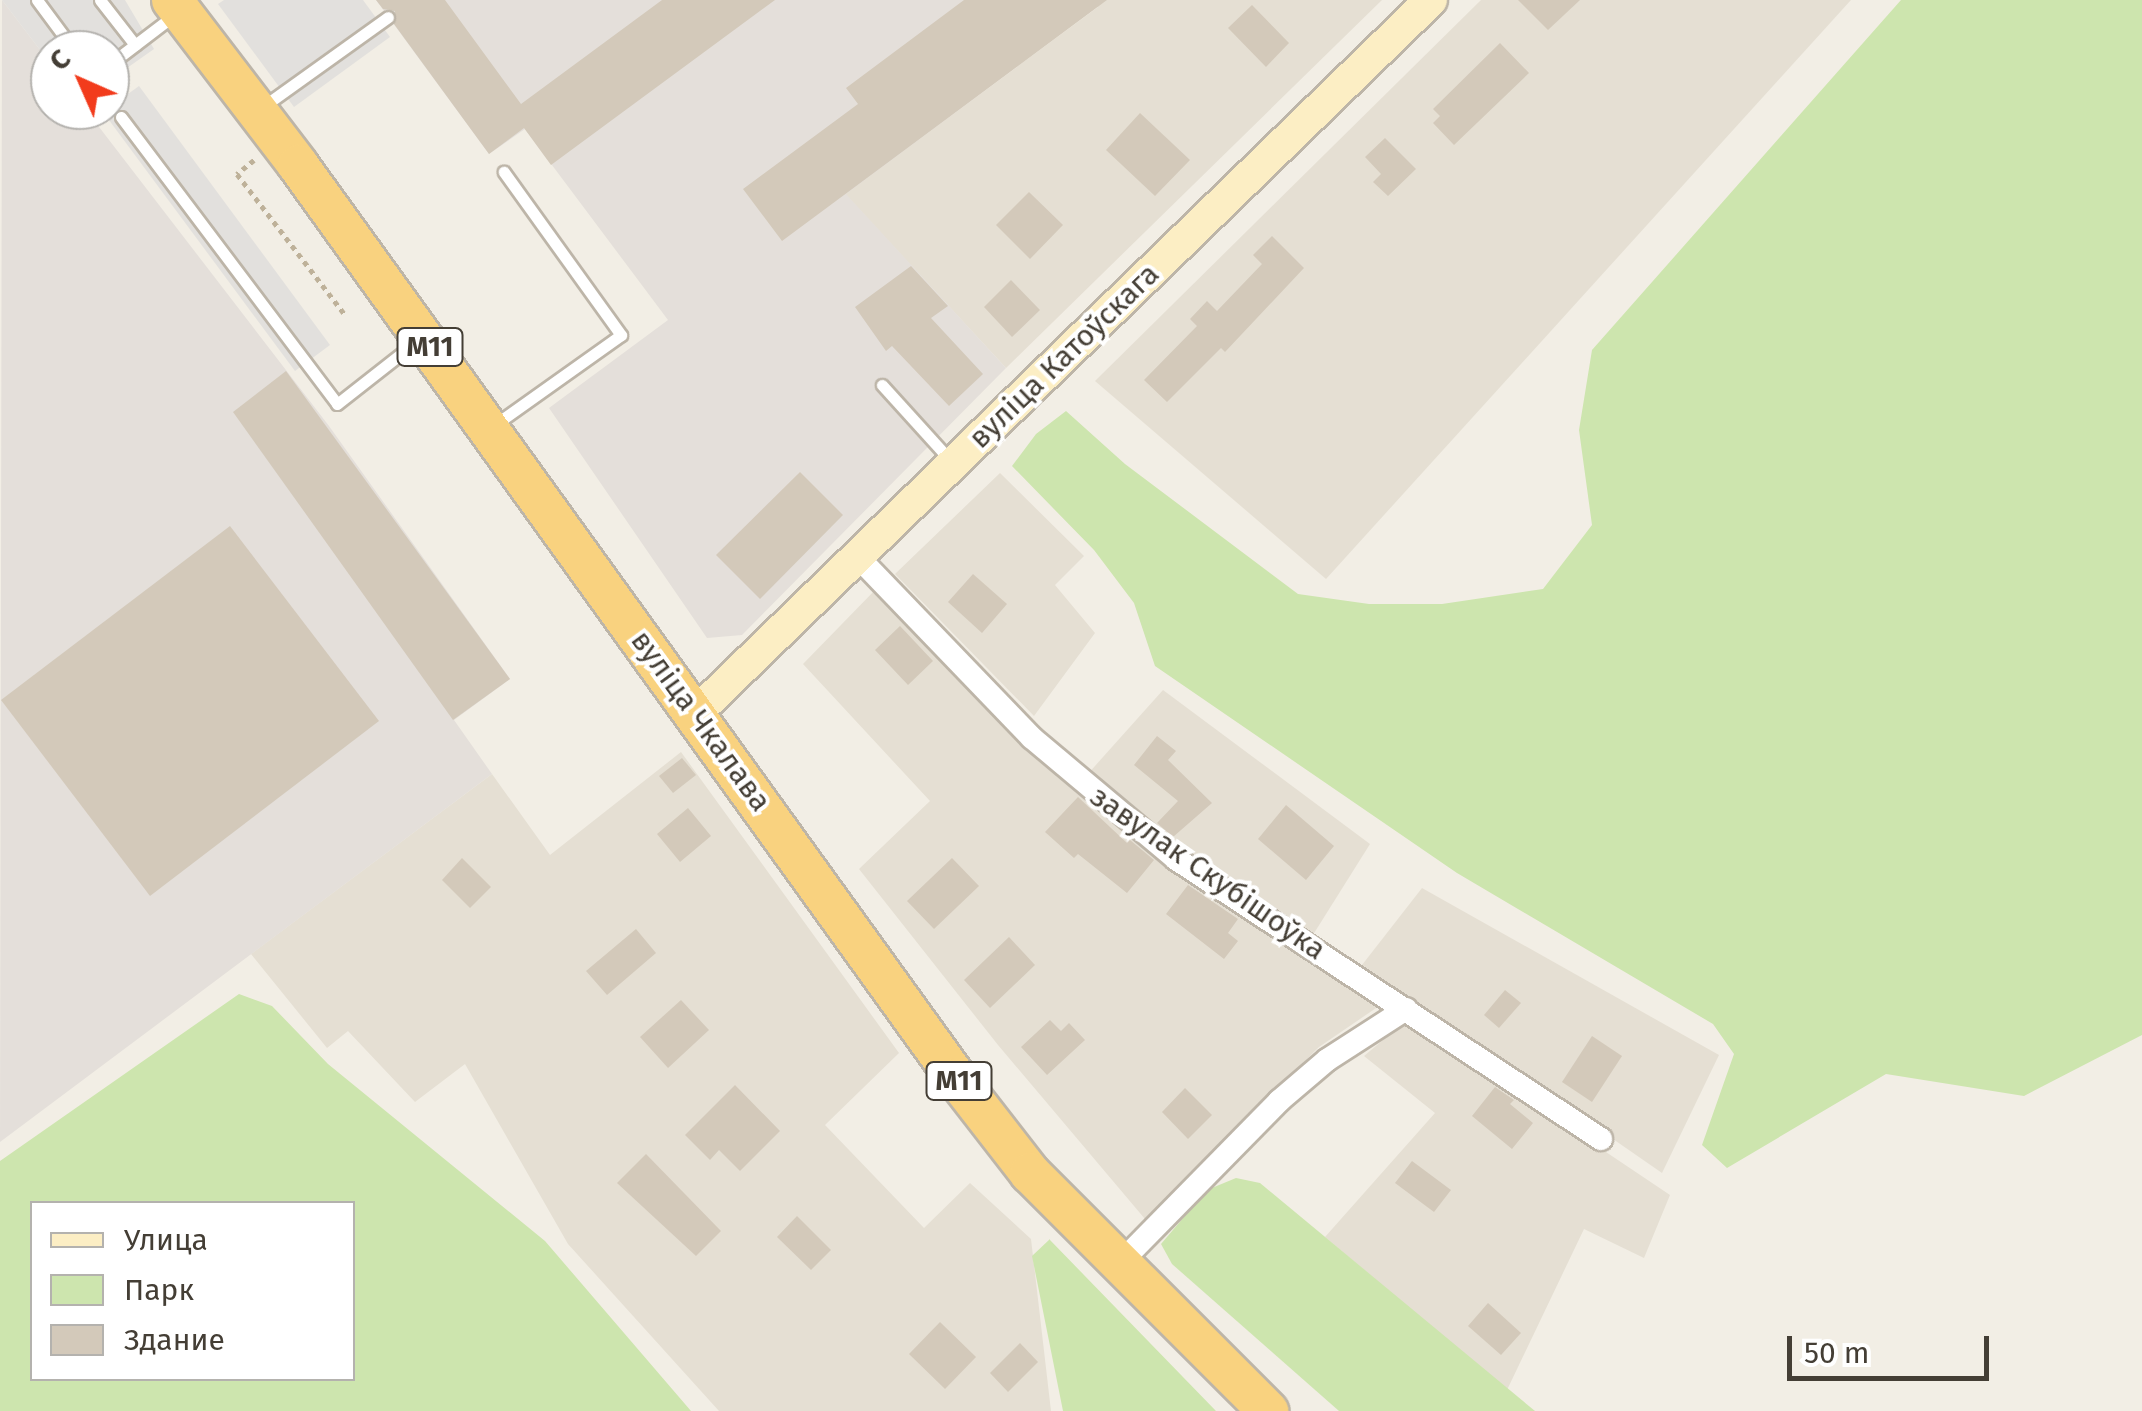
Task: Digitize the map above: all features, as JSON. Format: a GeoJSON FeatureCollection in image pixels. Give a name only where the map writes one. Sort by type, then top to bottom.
{"type":"FeatureCollection","features":[{"type":"Feature","properties":{"kind":"highway","name":"вуліца Чкалава"},"geometry":{"type":"LineString","coordinates":[[176,5],[423,336],[957,1078],[1030,1173],[1268,1411]]}},
{"type":"Feature","properties":{"kind":"main road","name":"вуліца Катоўскага"},"geometry":{"type":"LineString","coordinates":[[696,713],[1431,0]]}},
{"type":"Feature","properties":{"kind":"street","name":"завулак Скубішоўка"},"geometry":{"type":"LineString","coordinates":[[858,556],[1032,738],[1083,786],[1176,859],[1601,1139]]}},
{"type":"Feature","properties":{"kind":"street"},"geometry":{"type":"LineString","coordinates":[[1118,1265],[1279,1101],[1328,1060],[1406,1010]]}},
{"type":"Feature","properties":{"kind":"lane"},"geometry":{"type":"LineString","coordinates":[[37,0],[59,30]]}},
{"type":"Feature","properties":{"kind":"lane"},"geometry":{"type":"LineString","coordinates":[[100,0],[135,45]]}},
{"type":"Feature","properties":{"kind":"lane"},"geometry":{"type":"LineString","coordinates":[[130,49],[176,5]]}},
{"type":"Feature","properties":{"kind":"lane"},"geometry":{"type":"LineString","coordinates":[[269,126],[388,16]]}},
{"type":"Feature","properties":{"kind":"lane"},"geometry":{"type":"LineString","coordinates":[[130,128],[336,404],[423,336]]}},
{"type":"Feature","properties":{"kind":"lane"},"geometry":{"type":"LineString","coordinates":[[490,429],[621,335],[504,172]]}},
{"type":"Feature","properties":{"kind":"lane"},"geometry":{"type":"LineString","coordinates":[[882,385],[953,464]]}},
{"type":"Feature","properties":{"kind":"path"},"geometry":{"type":"LineString","coordinates":[[269,126],[236,174],[346,316]]}},
{"type":"Feature","properties":{"kind":"shaded area"},"geometry":{"type":"Polygon","coordinates":[[[2,0],[30,37],[30,130],[101,130],[329,426],[510,679],[454,720],[492,774],[0,1142],[2,0]]]}},
{"type":"Feature","properties":{"kind":"shaded area"},"geometry":{"type":"Polygon","coordinates":[[[2,0],[125,0],[154,49],[130,66],[130,30],[30,30],[30,37],[2,0]]]}},
{"type":"Feature","properties":{"kind":"shaded area"},"geometry":{"type":"Polygon","coordinates":[[[224,0],[363,0],[390,37],[294,107],[218,4],[224,0]]]}},
{"type":"Feature","properties":{"kind":"shaded area"},"geometry":{"type":"Polygon","coordinates":[[[376,0],[1094,0],[1098,6],[846,194],[1006,368],[742,635],[707,638],[549,408],[668,320],[525,129],[489,154],[376,0]]]}},
{"type":"Feature","properties":{"kind":"shaded area"},"geometry":{"type":"Polygon","coordinates":[[[1094,0],[1382,0],[1006,368],[845,194],[1098,7],[1094,0]]]}},
{"type":"Feature","properties":{"kind":"shaded area"},"geometry":{"type":"Polygon","coordinates":[[[1481,0],[1851,0],[1326,579],[1095,381],[1481,0]]]}},
{"type":"Feature","properties":{"kind":"shaded area"},"geometry":{"type":"Polygon","coordinates":[[[139,86],[330,345],[295,371],[116,130],[130,130],[130,92],[139,86]]]}},
{"type":"Feature","properties":{"kind":"shaded area"},"geometry":{"type":"Polygon","coordinates":[[[1000,473],[1084,556],[1055,585],[1095,633],[1034,716],[895,574],[1000,473]]]}},
{"type":"Feature","properties":{"kind":"shaded area"},"geometry":{"type":"Polygon","coordinates":[[[877,588],[1176,868],[1379,1006],[1319,1047],[1145,1219],[998,1045],[859,869],[930,801],[803,664],[877,588]]]}},
{"type":"Feature","properties":{"kind":"shaded area"},"geometry":{"type":"Polygon","coordinates":[[[1163,690],[1370,844],[1311,938],[1190,856],[1086,776],[1163,690]]]}},
{"type":"Feature","properties":{"kind":"shaded area"},"geometry":{"type":"Polygon","coordinates":[[[681,752],[899,1053],[825,1125],[924,1228],[970,1183],[1031,1239],[1051,1411],[719,1411],[568,1244],[465,1064],[415,1102],[348,1031],[327,1048],[251,954],[492,774],[550,855],[681,752]]]}},
{"type":"Feature","properties":{"kind":"shaded area"},"geometry":{"type":"Polygon","coordinates":[[[1422,888],[1719,1055],[1662,1173],[1362,965],[1422,888]]]}},
{"type":"Feature","properties":{"kind":"shaded area"},"geometry":{"type":"Polygon","coordinates":[[[1408,1019],[1670,1195],[1644,1258],[1584,1229],[1507,1390],[1325,1237],[1435,1113],[1364,1056],[1408,1019]]]}},
{"type":"Feature","properties":{"kind":"green space"},"geometry":{"type":"Polygon","coordinates":[[[1901,0],[2142,0],[2142,1035],[2024,1096],[1886,1074],[1727,1168],[1702,1145],[1734,1054],[1713,1024],[1457,873],[1155,666],[1134,603],[1094,550],[1012,466],[1036,434],[1066,411],[1125,464],[1298,594],[1369,604],[1442,604],[1543,589],[1592,525],[1579,430],[1592,350],[1901,0]]]}},
{"type":"Feature","properties":{"kind":"green space"},"geometry":{"type":"Polygon","coordinates":[[[239,994],[272,1006],[328,1064],[545,1241],[691,1411],[0,1411],[0,1161],[239,994]]]}},
{"type":"Feature","properties":{"kind":"green space"},"geometry":{"type":"Polygon","coordinates":[[[1236,1178],[1260,1183],[1535,1411],[1339,1411],[1172,1264],[1161,1244],[1207,1190],[1236,1178]]]}},
{"type":"Feature","properties":{"kind":"green space"},"geometry":{"type":"Polygon","coordinates":[[[1050,1239],[1216,1411],[1063,1411],[1032,1256],[1050,1239]]]}},
{"type":"Feature","properties":{"kind":"building"},"geometry":{"type":"Polygon","coordinates":[[[376,0],[445,0],[521,104],[662,0],[775,0],[551,165],[524,128],[489,154],[394,24],[395,11],[383,9],[376,0]]]}},
{"type":"Feature","properties":{"kind":"building"},"geometry":{"type":"Polygon","coordinates":[[[964,0],[1107,0],[782,241],[743,189],[858,104],[846,88],[964,0]]]}},
{"type":"Feature","properties":{"kind":"building"},"geometry":{"type":"Polygon","coordinates":[[[1518,0],[1580,0],[1548,30],[1518,0]]]}},
{"type":"Feature","properties":{"kind":"building"},"geometry":{"type":"Polygon","coordinates":[[[1252,5],[1289,43],[1266,67],[1228,28],[1252,5]]]}},
{"type":"Feature","properties":{"kind":"building"},"geometry":{"type":"Polygon","coordinates":[[[1500,43],[1529,73],[1454,145],[1433,123],[1440,116],[1433,109],[1500,43]]]}},
{"type":"Feature","properties":{"kind":"building"},"geometry":{"type":"Polygon","coordinates":[[[1140,113],[1190,160],[1155,196],[1106,150],[1140,113]]]}},
{"type":"Feature","properties":{"kind":"building"},"geometry":{"type":"Polygon","coordinates":[[[1385,138],[1416,169],[1388,196],[1373,182],[1381,174],[1365,157],[1385,138]]]}},
{"type":"Feature","properties":{"kind":"building"},"geometry":{"type":"Polygon","coordinates":[[[1029,192],[1063,225],[1030,259],[996,225],[1029,192]]]}},
{"type":"Feature","properties":{"kind":"building"},"geometry":{"type":"Polygon","coordinates":[[[1272,236],[1304,268],[1225,352],[1221,348],[1167,402],[1144,380],[1197,326],[1190,319],[1207,301],[1217,311],[1262,264],[1253,255],[1272,236]]]}},
{"type":"Feature","properties":{"kind":"building"},"geometry":{"type":"Polygon","coordinates":[[[911,266],[948,306],[931,318],[983,374],[949,406],[892,346],[886,351],[855,307],[911,266]]]}},
{"type":"Feature","properties":{"kind":"building"},"geometry":{"type":"Polygon","coordinates":[[[1011,280],[1040,310],[1012,337],[984,307],[1011,280]]]}},
{"type":"Feature","properties":{"kind":"building"},"geometry":{"type":"Polygon","coordinates":[[[286,371],[510,679],[453,720],[233,412],[286,371]]]}},
{"type":"Feature","properties":{"kind":"building"},"geometry":{"type":"Polygon","coordinates":[[[800,472],[843,515],[760,599],[716,555],[800,472]]]}},
{"type":"Feature","properties":{"kind":"building"},"geometry":{"type":"Polygon","coordinates":[[[230,526],[379,721],[150,896],[1,700],[230,526]]]}},
{"type":"Feature","properties":{"kind":"building"},"geometry":{"type":"Polygon","coordinates":[[[973,574],[1007,604],[982,633],[948,602],[973,574]]]}},
{"type":"Feature","properties":{"kind":"building"},"geometry":{"type":"Polygon","coordinates":[[[900,626],[933,661],[908,685],[875,650],[900,626]]]}},
{"type":"Feature","properties":{"kind":"building"},"geometry":{"type":"Polygon","coordinates":[[[1157,736],[1176,751],[1168,760],[1212,803],[1173,837],[1157,823],[1178,801],[1134,765],[1157,736]]]}},
{"type":"Feature","properties":{"kind":"building"},"geometry":{"type":"Polygon","coordinates":[[[682,758],[696,775],[673,793],[659,776],[682,758]]]}},
{"type":"Feature","properties":{"kind":"building"},"geometry":{"type":"Polygon","coordinates":[[[1078,797],[1127,843],[1130,840],[1154,860],[1127,893],[1078,854],[1074,858],[1045,832],[1078,797]]]}},
{"type":"Feature","properties":{"kind":"building"},"geometry":{"type":"Polygon","coordinates":[[[1286,805],[1334,846],[1306,880],[1258,839],[1286,805]]]}},
{"type":"Feature","properties":{"kind":"building"},"geometry":{"type":"Polygon","coordinates":[[[688,808],[711,836],[680,862],[657,834],[688,808]]]}},
{"type":"Feature","properties":{"kind":"building"},"geometry":{"type":"Polygon","coordinates":[[[462,858],[491,887],[470,908],[442,880],[462,858]]]}},
{"type":"Feature","properties":{"kind":"building"},"geometry":{"type":"Polygon","coordinates":[[[952,858],[979,886],[934,929],[907,901],[952,858]]]}},
{"type":"Feature","properties":{"kind":"building"},"geometry":{"type":"Polygon","coordinates":[[[1188,885],[1238,919],[1228,933],[1238,941],[1224,959],[1166,914],[1188,885]]]}},
{"type":"Feature","properties":{"kind":"building"},"geometry":{"type":"Polygon","coordinates":[[[636,929],[656,953],[607,995],[586,971],[636,929]]]}},
{"type":"Feature","properties":{"kind":"building"},"geometry":{"type":"Polygon","coordinates":[[[1009,937],[1035,965],[990,1008],[964,980],[1009,937]]]}},
{"type":"Feature","properties":{"kind":"building"},"geometry":{"type":"Polygon","coordinates":[[[1505,990],[1521,1003],[1499,1028],[1484,1015],[1505,990]]]}},
{"type":"Feature","properties":{"kind":"building"},"geometry":{"type":"Polygon","coordinates":[[[681,1000],[709,1030],[668,1068],[640,1037],[681,1000]]]}},
{"type":"Feature","properties":{"kind":"building"},"geometry":{"type":"Polygon","coordinates":[[[1050,1020],[1061,1031],[1069,1023],[1085,1040],[1047,1075],[1021,1047],[1050,1020]]]}},
{"type":"Feature","properties":{"kind":"building"},"geometry":{"type":"Polygon","coordinates":[[[1592,1036],[1622,1056],[1592,1102],[1562,1082],[1592,1036]]]}},
{"type":"Feature","properties":{"kind":"building"},"geometry":{"type":"Polygon","coordinates":[[[735,1085],[780,1131],[740,1171],[719,1150],[710,1160],[685,1135],[735,1085]]]}},
{"type":"Feature","properties":{"kind":"building"},"geometry":{"type":"Polygon","coordinates":[[[1495,1087],[1514,1100],[1510,1104],[1533,1123],[1512,1149],[1472,1116],[1495,1087]]]}},
{"type":"Feature","properties":{"kind":"building"},"geometry":{"type":"Polygon","coordinates":[[[1185,1088],[1212,1115],[1188,1139],[1162,1112],[1185,1088]]]}},
{"type":"Feature","properties":{"kind":"building"},"geometry":{"type":"Polygon","coordinates":[[[646,1154],[721,1231],[696,1256],[617,1183],[646,1154]]]}},
{"type":"Feature","properties":{"kind":"building"},"geometry":{"type":"Polygon","coordinates":[[[1412,1161],[1451,1190],[1434,1212],[1395,1183],[1412,1161]]]}},
{"type":"Feature","properties":{"kind":"building"},"geometry":{"type":"Polygon","coordinates":[[[797,1216],[831,1250],[811,1270],[777,1237],[797,1216]]]}},
{"type":"Feature","properties":{"kind":"building"},"geometry":{"type":"Polygon","coordinates":[[[1488,1303],[1521,1333],[1501,1355],[1468,1326],[1488,1303]]]}},
{"type":"Feature","properties":{"kind":"building"},"geometry":{"type":"Polygon","coordinates":[[[940,1322],[976,1357],[945,1389],[909,1354],[940,1322]]]}},
{"type":"Feature","properties":{"kind":"building"},"geometry":{"type":"Polygon","coordinates":[[[1020,1343],[1038,1362],[1008,1392],[990,1373],[1020,1343]]]}}]}
